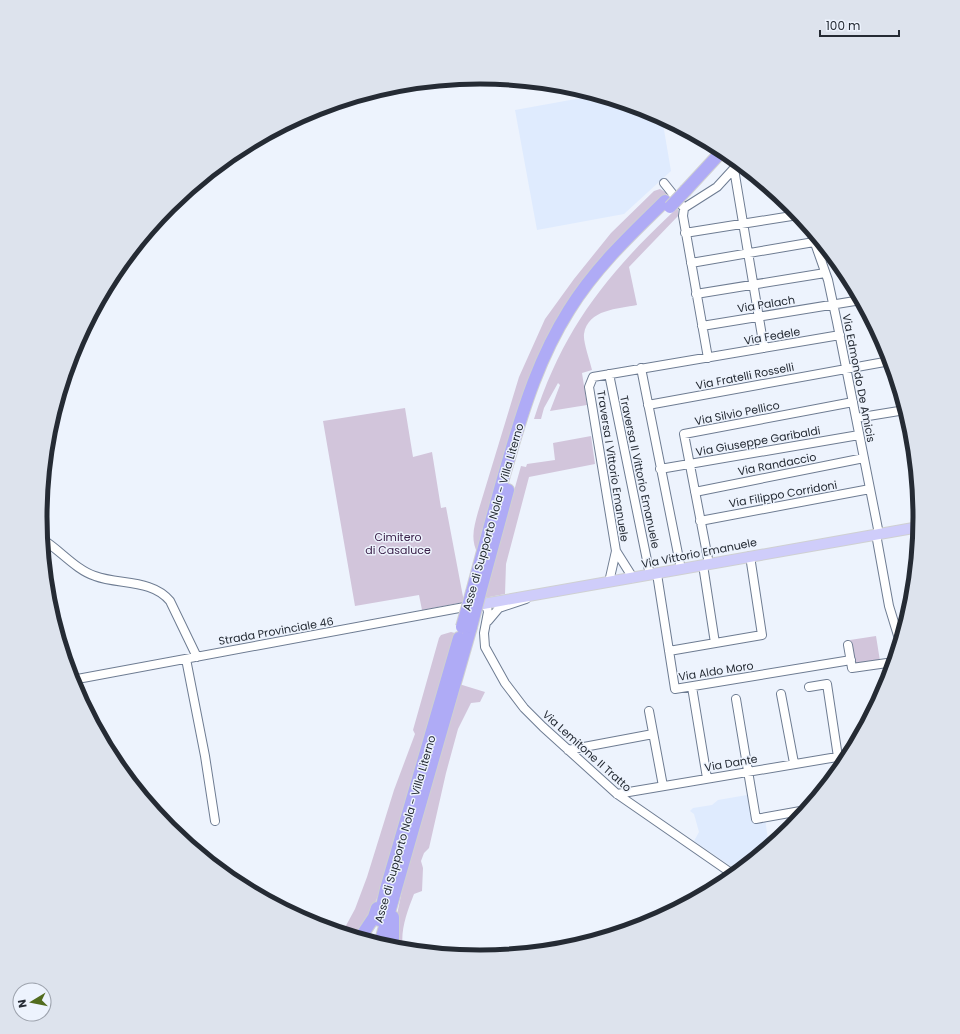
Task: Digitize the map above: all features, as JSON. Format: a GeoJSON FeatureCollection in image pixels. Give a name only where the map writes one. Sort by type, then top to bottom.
{"type":"FeatureCollection","features":[{"type":"Feature","properties":{"kind":"highway","name":"Asse di Supporto Nola - Villa Literno"},"geometry":{"type":"LineString","coordinates":[[684,188],[694,173],[712,152]]}},
{"type":"Feature","properties":{"kind":"highway","name":"Asse di Supporto Nola - Villa Literno"},"geometry":{"type":"LineString","coordinates":[[382,938],[477,590],[530,415],[550,359],[580,308],[598,282],[667,204],[717,155]]}},
{"type":"Feature","properties":{"kind":"highway","name":"Asse di Supporto Nola - Villa Literno"},"geometry":{"type":"LineString","coordinates":[[374,937],[386,889],[467,627]]}},
{"type":"Feature","properties":{"kind":"highway"},"geometry":{"type":"LineString","coordinates":[[393,941],[393,919],[399,896],[399,878]]}},
{"type":"Feature","properties":{"kind":"highway"},"geometry":{"type":"LineString","coordinates":[[363,933],[374,916],[380,898],[386,889]]}},
{"type":"Feature","properties":{"kind":"main road","name":"Via Vittorio Emanuele"},"geometry":{"type":"LineString","coordinates":[[483,604],[913,528]]}},
{"type":"Feature","properties":{"kind":"street"},"geometry":{"type":"LineString","coordinates":[[684,208],[708,194],[735,167]]}},
{"type":"Feature","properties":{"kind":"street"},"geometry":{"type":"LineString","coordinates":[[736,168],[743,223],[764,348]]}},
{"type":"Feature","properties":{"kind":"street"},"geometry":{"type":"LineString","coordinates":[[664,183],[684,208],[683,216],[708,358]]}},
{"type":"Feature","properties":{"kind":"street"},"geometry":{"type":"LineString","coordinates":[[686,233],[790,215]]}},
{"type":"Feature","properties":{"kind":"street"},"geometry":{"type":"LineString","coordinates":[[691,263],[814,242]]}},
{"type":"Feature","properties":{"kind":"street","name":"Via Edmondo De Amicis"},"geometry":{"type":"LineString","coordinates":[[814,242],[825,273],[840,335],[860,435],[877,534]]}},
{"type":"Feature","properties":{"kind":"street"},"geometry":{"type":"LineString","coordinates":[[820,257],[826,256]]}},
{"type":"Feature","properties":{"kind":"street"},"geometry":{"type":"LineString","coordinates":[[696,294],[825,273]]}},
{"type":"Feature","properties":{"kind":"street","name":"Via Palach"},"geometry":{"type":"LineString","coordinates":[[702,326],[856,301]]}},
{"type":"Feature","properties":{"kind":"street","name":"Via Fedele"},"geometry":{"type":"LineString","coordinates":[[609,374],[840,335]]}},
{"type":"Feature","properties":{"kind":"street","name":"Via Fratelli Rosselli"},"geometry":{"type":"LineString","coordinates":[[648,405],[884,362]]}},
{"type":"Feature","properties":{"kind":"street"},"geometry":{"type":"LineString","coordinates":[[641,368],[681,569]]}},
{"type":"Feature","properties":{"kind":"street","name":"Traversa I Vittorio Emanuele"},"geometry":{"type":"LineString","coordinates":[[609,374],[593,377],[588,387],[616,551],[609,582]]}},
{"type":"Feature","properties":{"kind":"street","name":"Traversa II Vittorio Emanuele"},"geometry":{"type":"LineString","coordinates":[[609,374],[653,574]]}},
{"type":"Feature","properties":{"kind":"street","name":"Via Silvio Pellico"},"geometry":{"type":"LineString","coordinates":[[715,643],[700,520],[684,434],[853,402]]}},
{"type":"Feature","properties":{"kind":"street"},"geometry":{"type":"LineString","coordinates":[[856,418],[899,411]]}},
{"type":"Feature","properties":{"kind":"street","name":"Via Giuseppe Garibaldi"},"geometry":{"type":"LineString","coordinates":[[660,469],[860,435]]}},
{"type":"Feature","properties":{"kind":"street","name":"Via Randaccio"},"geometry":{"type":"LineString","coordinates":[[695,492],[864,458]]}},
{"type":"Feature","properties":{"kind":"street","name":"Via Filippo Corridoni"},"geometry":{"type":"LineString","coordinates":[[700,520],[870,489]]}},
{"type":"Feature","properties":{"kind":"street"},"geometry":{"type":"LineString","coordinates":[[877,534],[889,606],[897,632]]}},
{"type":"Feature","properties":{"kind":"street"},"geometry":{"type":"LineString","coordinates":[[48,543],[94,576],[153,588],[163,593],[170,601],[197,657]]}},
{"type":"Feature","properties":{"kind":"street","name":"Traversa I Vittorio Emanuele"},"geometry":{"type":"LineString","coordinates":[[616,551],[633,578]]}},
{"type":"Feature","properties":{"kind":"street"},"geometry":{"type":"LineString","coordinates":[[669,651],[762,635],[750,556]]}},
{"type":"Feature","properties":{"kind":"street","name":"Via Aldo Moro"},"geometry":{"type":"LineString","coordinates":[[653,574],[676,689],[851,660]]}},
{"type":"Feature","properties":{"kind":"street"},"geometry":{"type":"LineString","coordinates":[[485,625],[491,614],[499,608],[520,602],[529,596]]}},
{"type":"Feature","properties":{"kind":"street","name":"Strada Provinciale 46"},"geometry":{"type":"LineString","coordinates":[[78,679],[483,604]]}},
{"type":"Feature","properties":{"kind":"street","name":"Via Lemitone II Tratto"},"geometry":{"type":"LineString","coordinates":[[483,604],[482,612],[485,625],[485,647],[505,682],[524,708],[617,794],[729,871]]}},
{"type":"Feature","properties":{"kind":"street"},"geometry":{"type":"LineString","coordinates":[[461,608],[478,612],[485,625]]}},
{"type":"Feature","properties":{"kind":"street"},"geometry":{"type":"LineString","coordinates":[[848,645],[852,668],[887,663]]}},
{"type":"Feature","properties":{"kind":"street"},"geometry":{"type":"LineString","coordinates":[[186,659],[205,756],[215,821]]}},
{"type":"Feature","properties":{"kind":"street"},"geometry":{"type":"LineString","coordinates":[[809,687],[827,684],[838,757]]}},
{"type":"Feature","properties":{"kind":"street"},"geometry":{"type":"LineString","coordinates":[[692,687],[708,778]]}},
{"type":"Feature","properties":{"kind":"street"},"geometry":{"type":"LineString","coordinates":[[781,694],[794,763]]}},
{"type":"Feature","properties":{"kind":"street"},"geometry":{"type":"LineString","coordinates":[[736,699],[756,819],[797,812]]}},
{"type":"Feature","properties":{"kind":"street"},"geometry":{"type":"LineString","coordinates":[[649,711],[662,786]]}},
{"type":"Feature","properties":{"kind":"street"},"geometry":{"type":"LineString","coordinates":[[568,750],[653,734]]}},
{"type":"Feature","properties":{"kind":"street","name":"Via Dante"},"geometry":{"type":"LineString","coordinates":[[617,794],[794,763],[841,756]]}},
{"type":"Feature","properties":{"kind":"shaded area"},"geometry":{"type":"Polygon","coordinates":[[[585,97],[646,117],[663,125],[671,171],[624,214],[537,230],[515,110],[585,97]]]}},
{"type":"Feature","properties":{"kind":"shaded area"},"geometry":{"type":"Polygon","coordinates":[[[747,795],[752,821],[765,819],[768,840],[734,868],[694,841],[699,832],[694,814],[690,811],[693,808],[712,805],[718,800],[747,795]]]}},
{"type":"Feature","properties":{"kind":"green space"},"geometry":{"type":"Polygon","coordinates":[[[660,189],[667,193],[558,321],[478,554],[473,538],[478,512],[519,377],[545,319],[574,279],[611,233],[654,191],[660,189]]]}},
{"type":"Feature","properties":{"kind":"green space"},"geometry":{"type":"Polygon","coordinates":[[[678,209],[678,216],[629,267],[637,305],[613,309],[605,312],[591,319],[587,326],[584,337],[592,370],[582,373],[587,405],[550,411],[560,385],[558,383],[544,408],[541,419],[534,419],[559,358],[589,305],[607,281],[628,258],[674,211],[678,209]]]}},
{"type":"Feature","properties":{"kind":"green space","name":"Cimitero di Casaluce"},"geometry":{"type":"Polygon","coordinates":[[[405,408],[413,457],[432,452],[441,508],[446,507],[464,602],[422,610],[419,595],[355,606],[323,421],[405,408]]]}},
{"type":"Feature","properties":{"kind":"green space"},"geometry":{"type":"Polygon","coordinates":[[[591,436],[595,464],[529,477],[506,564],[505,594],[484,598],[521,466],[526,467],[527,464],[555,460],[553,443],[591,436]]]}},
{"type":"Feature","properties":{"kind":"green space"},"geometry":{"type":"Polygon","coordinates":[[[451,632],[455,633],[387,872],[374,906],[360,933],[345,928],[355,909],[367,877],[394,790],[415,734],[413,730],[441,635],[451,632]]]}},
{"type":"Feature","properties":{"kind":"green space"},"geometry":{"type":"Polygon","coordinates":[[[876,636],[880,661],[856,663],[853,659],[850,640],[876,636]]]}},
{"type":"Feature","properties":{"kind":"green space"},"geometry":{"type":"Polygon","coordinates":[[[459,684],[485,692],[480,702],[471,703],[458,729],[446,773],[429,848],[424,853],[421,861],[423,868],[422,891],[414,894],[403,928],[402,943],[395,942],[394,929],[406,871],[459,684]]]}}]}
